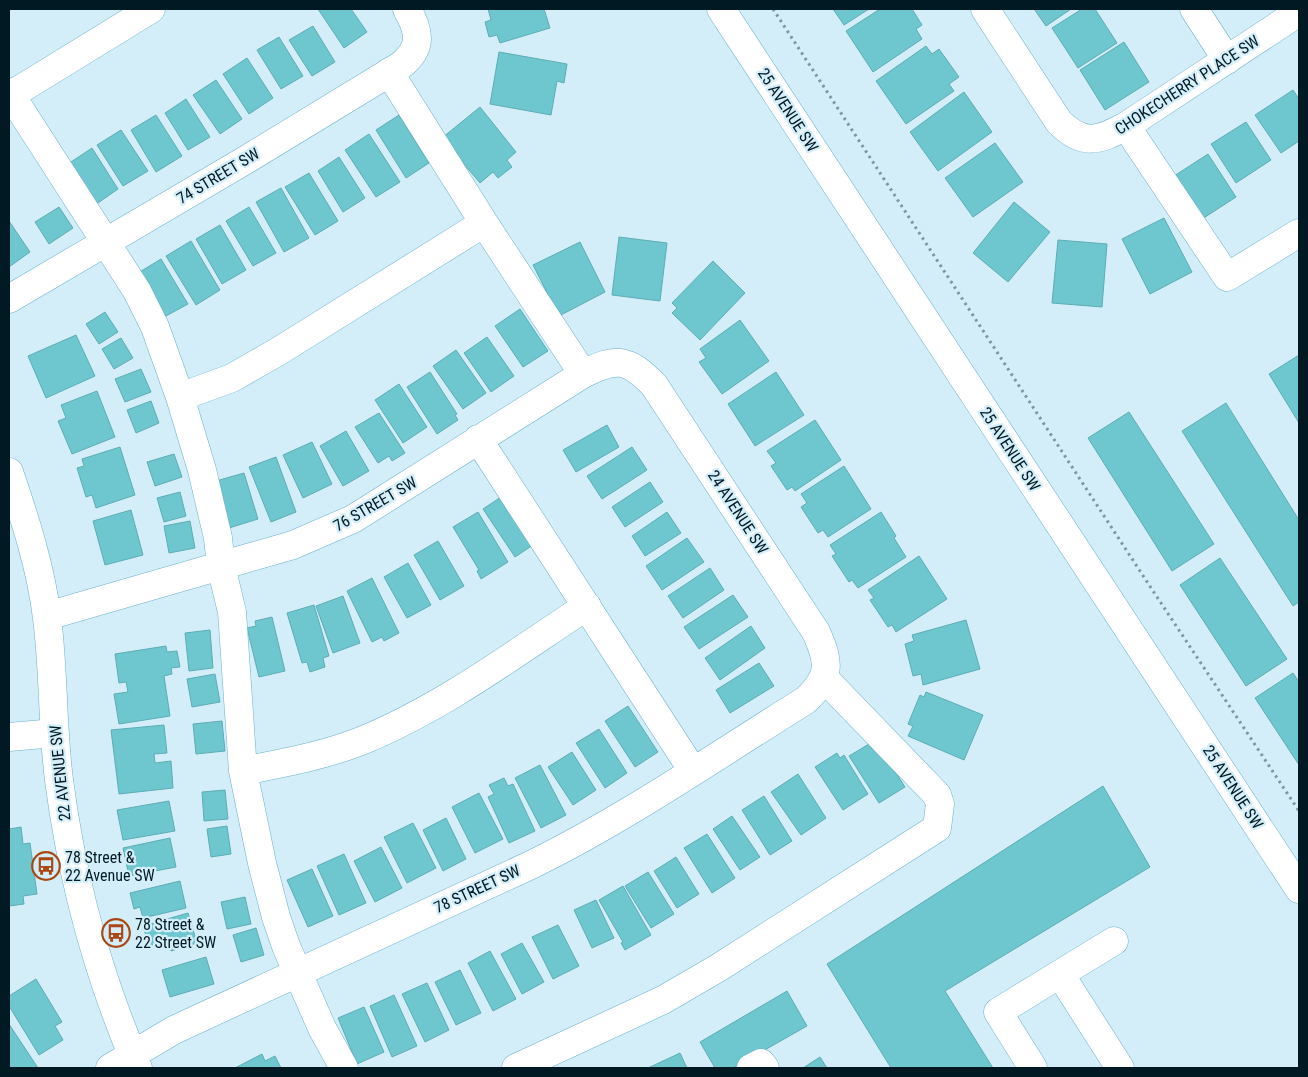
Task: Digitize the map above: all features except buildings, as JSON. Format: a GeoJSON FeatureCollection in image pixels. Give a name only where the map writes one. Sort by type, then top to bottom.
{"type":"FeatureCollection","features":[{"type":"Feature","properties":{"kind":"street"},"geometry":{"type":"LineString","coordinates":[[151,9],[10,93],[138,291],[155,327],[180,397],[204,480],[218,538],[221,566],[232,612],[243,771],[256,839],[276,917],[286,946],[322,1028],[344,1068]]}},
{"type":"Feature","properties":{"kind":"street","name":"74 STREET SW"},"geometry":{"type":"LineString","coordinates":[[9,299],[244,161],[408,59],[417,43],[417,32],[415,23],[407,9]]}},
{"type":"Feature","properties":{"kind":"street","name":"25 AVENUE SW"},"geometry":{"type":"LineString","coordinates":[[721,9],[1299,888]]}},
{"type":"Feature","properties":{"kind":"street","name":"CHOKECHERRY PLACE SW"},"geometry":{"type":"LineString","coordinates":[[985,9],[1059,122],[1069,132],[1082,138],[1101,138],[1126,126],[1299,12]]}},
{"type":"Feature","properties":{"kind":"street"},"geometry":{"type":"LineString","coordinates":[[1194,9],[1227,60]]}},
{"type":"Feature","properties":{"kind":"street"},"geometry":{"type":"LineString","coordinates":[[389,72],[583,374]]}},
{"type":"Feature","properties":{"kind":"street"},"geometry":{"type":"LineString","coordinates":[[1126,126],[1227,277],[1299,233]]}},
{"type":"Feature","properties":{"kind":"street"},"geometry":{"type":"LineString","coordinates":[[180,397],[232,378],[279,351],[484,222]]}},
{"type":"Feature","properties":{"kind":"street","name":"76 STREET SW"},"geometry":{"type":"LineString","coordinates":[[47,616],[293,545],[353,520],[583,374],[611,362],[623,363]]}},
{"type":"Feature","properties":{"kind":"street","name":"24 AVENUE SW"},"geometry":{"type":"LineString","coordinates":[[623,363],[634,367],[654,385],[816,632],[825,658],[824,678]]}},
{"type":"Feature","properties":{"kind":"street"},"geometry":{"type":"LineString","coordinates":[[478,439],[693,771]]}},
{"type":"Feature","properties":{"kind":"street","name":"22 AVENUE SW"},"geometry":{"type":"LineString","coordinates":[[9,472],[15,510],[40,576],[47,616],[55,733],[63,808],[76,879],[126,1064]]}},
{"type":"Feature","properties":{"kind":"street"},"geometry":{"type":"LineString","coordinates":[[243,771],[315,756],[370,737],[439,703],[587,606]]}},
{"type":"Feature","properties":{"kind":"street"},"geometry":{"type":"LineString","coordinates":[[516,1068],[663,1000],[718,968],[937,828],[940,804],[937,795],[824,678]]}},
{"type":"Feature","properties":{"kind":"street","name":"78 STREET SW"},"geometry":{"type":"LineString","coordinates":[[126,1064],[174,1030],[571,845],[614,821],[806,700],[818,688],[824,678]]}},
{"type":"Feature","properties":{"kind":"street"},"geometry":{"type":"LineString","coordinates":[[9,738],[55,733]]}},
{"type":"Feature","properties":{"kind":"street"},"geometry":{"type":"LineString","coordinates":[[1033,1068],[998,1012],[1114,940]]}},
{"type":"Feature","properties":{"kind":"street"},"geometry":{"type":"LineString","coordinates":[[1060,974],[1120,1068]]}},
{"type":"Feature","properties":{"kind":"street"},"geometry":{"type":"LineString","coordinates":[[751,1068],[761,1063],[765,1068]]}},
{"type":"Feature","properties":{"kind":"path"},"geometry":{"type":"LineString","coordinates":[[772,9],[1299,811]]}},
{"type":"Feature","properties":{"kind":"place","name":"78 Street & 22 Avenue SW"},"geometry":{"type":"Point","coordinates":[46,866]}},
{"type":"Feature","properties":{"kind":"place","name":"78 Street & 22 Street SW"},"geometry":{"type":"Point","coordinates":[116,933]}}]}
